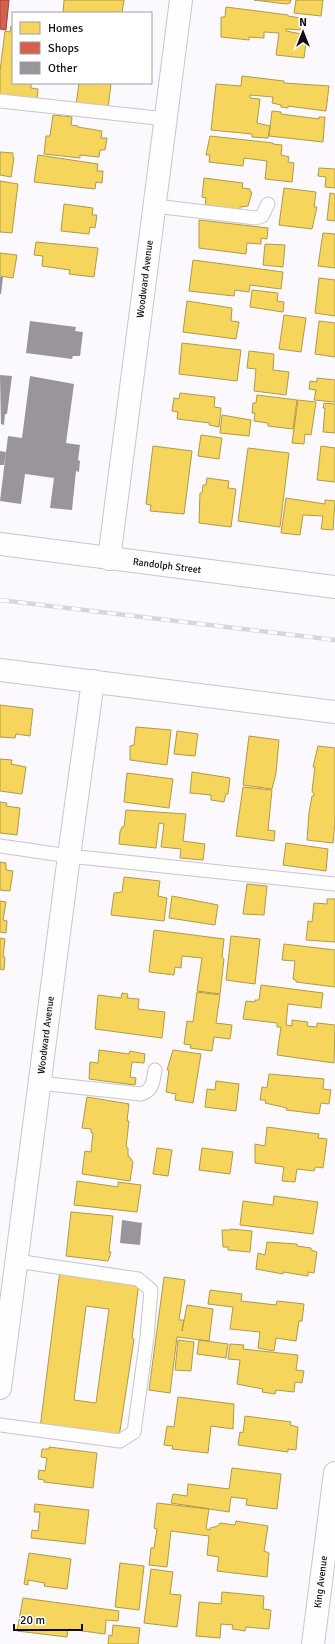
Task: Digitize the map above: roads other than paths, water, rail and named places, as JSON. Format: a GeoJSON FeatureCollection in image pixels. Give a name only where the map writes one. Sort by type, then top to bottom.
{"type":"FeatureCollection","features":[{"type":"Feature","properties":{"kind":"street","name":"Woodward Avenue"},"geometry":{"type":"LineString","coordinates":[[109,559],[181,0]]}},
{"type":"Feature","properties":{"kind":"street","name":"Randolph Street"},"geometry":{"type":"LineString","coordinates":[[0,544],[335,587]]}},
{"type":"Feature","properties":{"kind":"street"},"geometry":{"type":"LineString","coordinates":[[0,670],[335,712]]}},
{"type":"Feature","properties":{"kind":"street","name":"Woodward Avenue"},"geometry":{"type":"LineString","coordinates":[[0,1388],[5,1304],[16,1261],[69,856],[94,682]]}},
{"type":"Feature","properties":{"kind":"street","name":"King Avenue"},"geometry":{"type":"LineString","coordinates":[[313,1644],[335,1473]]}},
{"type":"Feature","properties":{"kind":"lane"},"geometry":{"type":"LineString","coordinates":[[0,101],[166,119]]}},
{"type":"Feature","properties":{"kind":"lane"},"geometry":{"type":"LineString","coordinates":[[154,206],[256,218],[262,216],[268,204]]}},
{"type":"Feature","properties":{"kind":"lane"},"geometry":{"type":"LineString","coordinates":[[0,846],[69,856],[335,884]]}},
{"type":"Feature","properties":{"kind":"lane"},"geometry":{"type":"LineString","coordinates":[[39,1083],[141,1094],[148,1092],[151,1088],[155,1070]]}},
{"type":"Feature","properties":{"kind":"lane"},"geometry":{"type":"LineString","coordinates":[[0,1425],[120,1441],[134,1432],[147,1337],[151,1290],[138,1278],[16,1261]]}},
{"type":"Feature","properties":{"kind":"railway"},"geometry":{"type":"LineString","coordinates":[[0,600],[335,640]]}}]}
